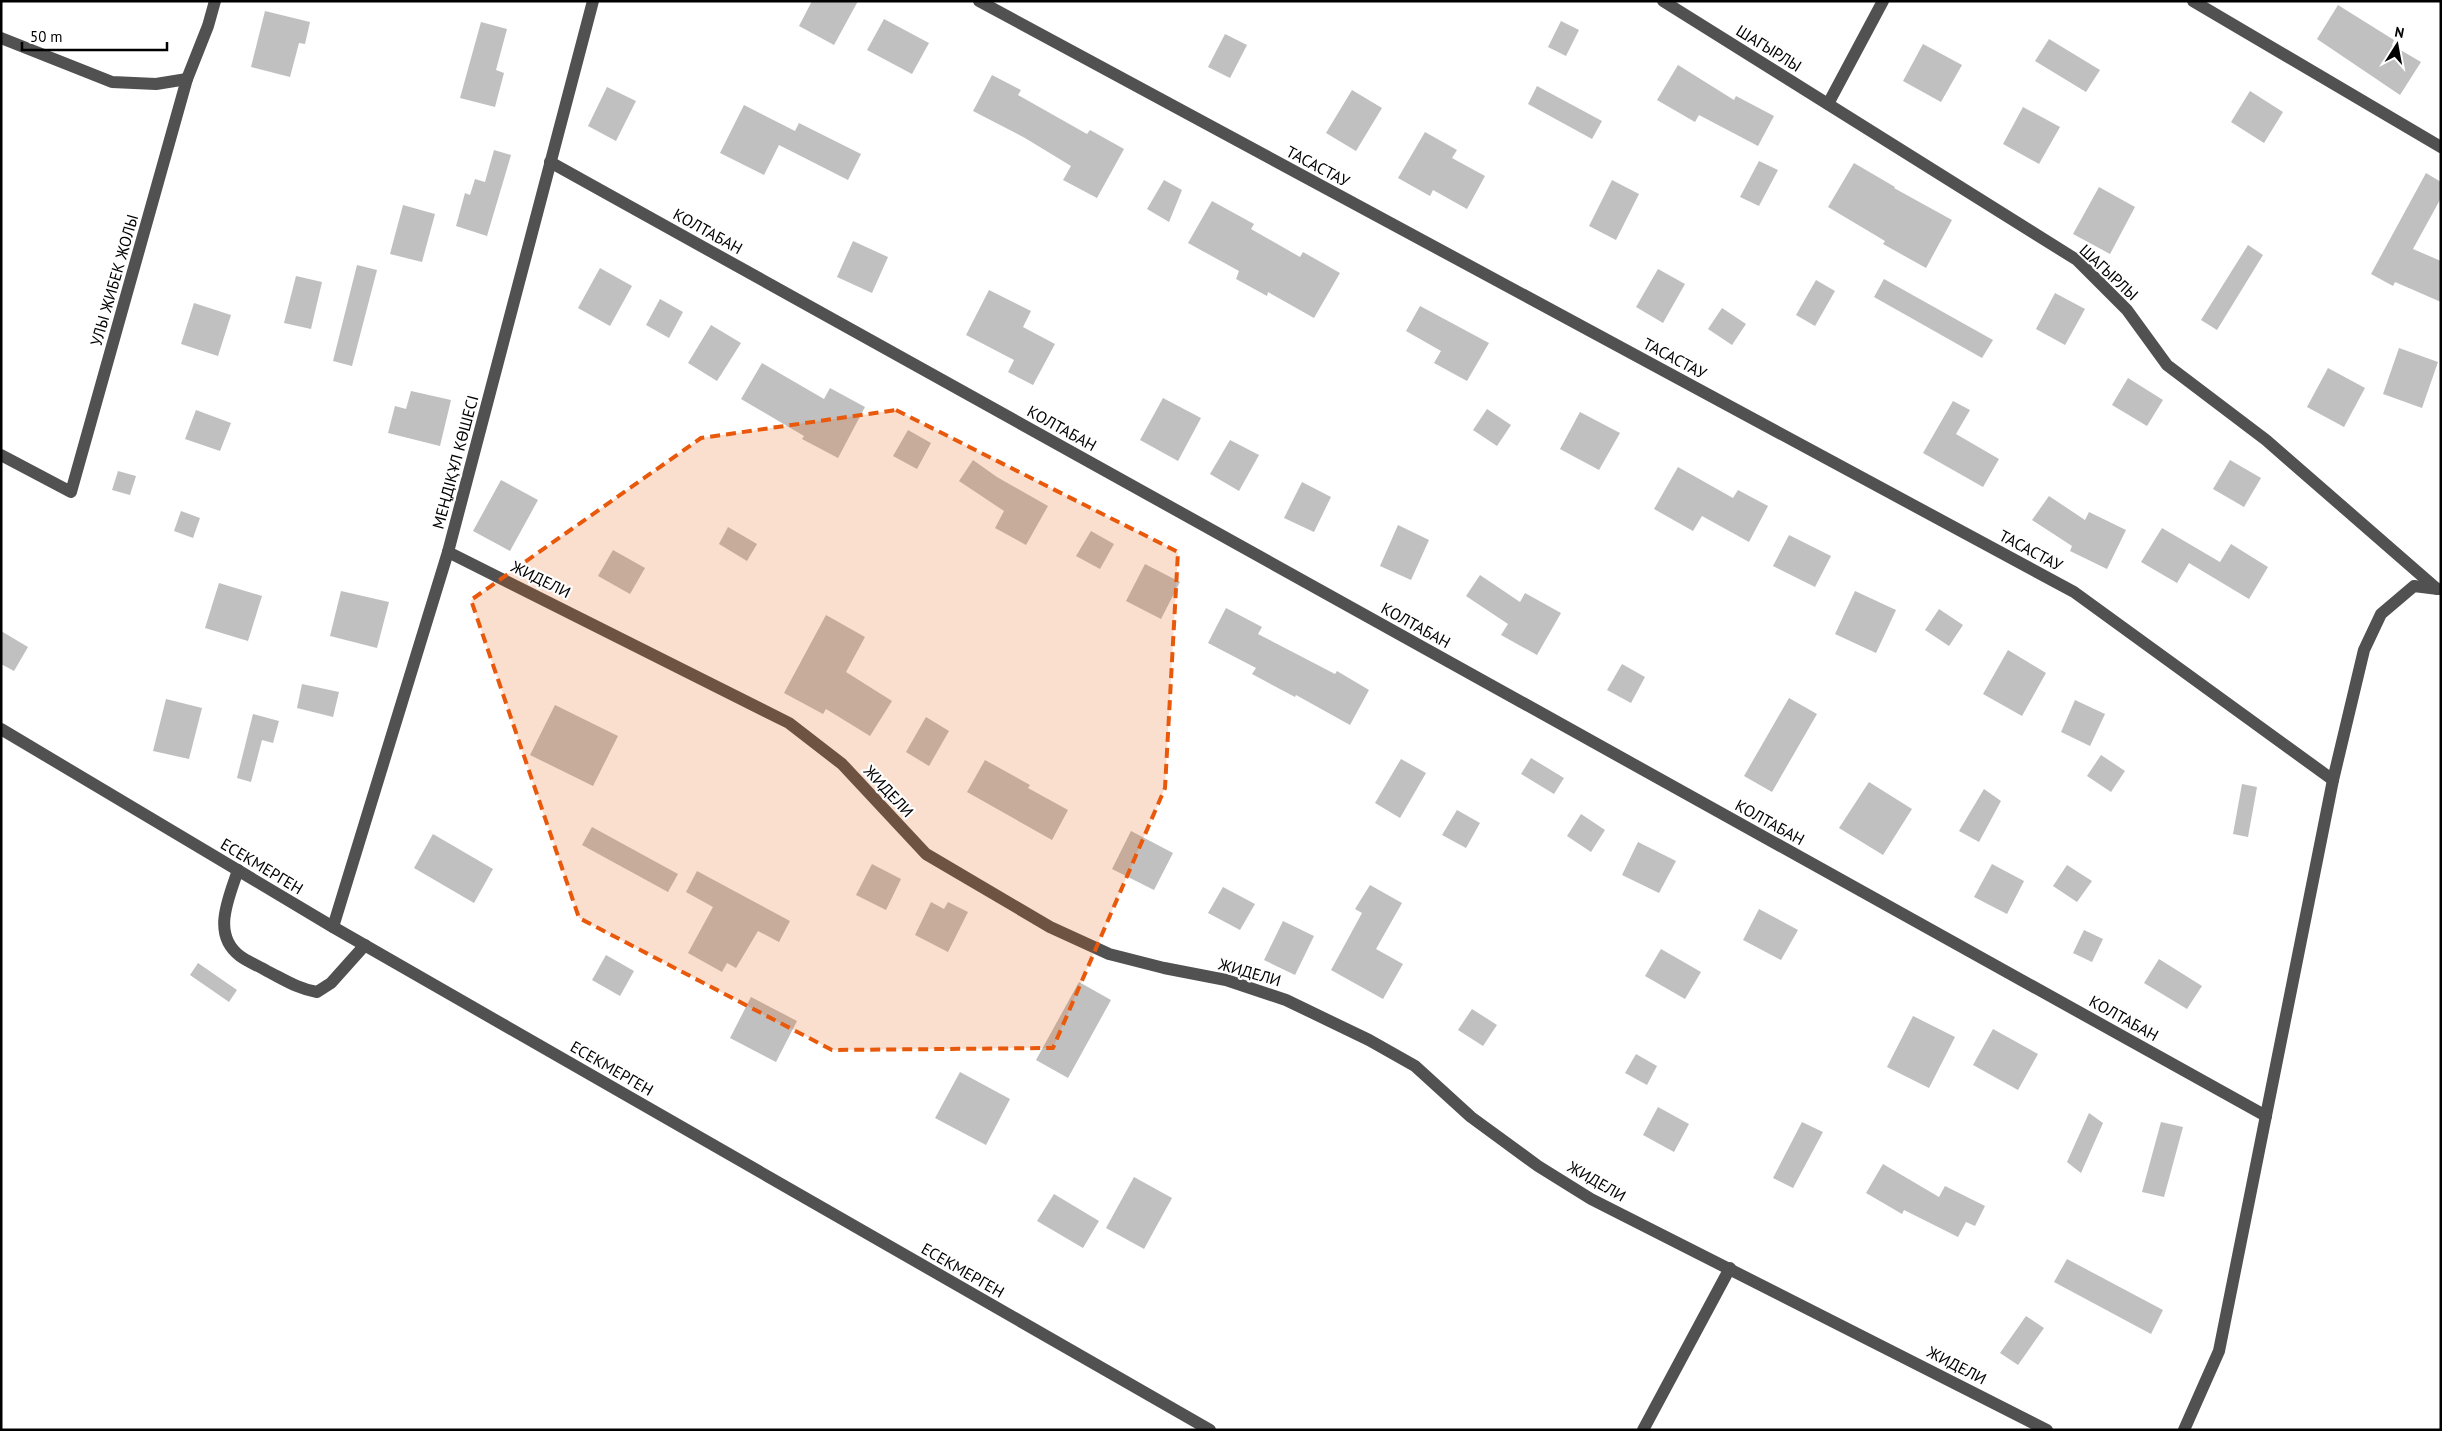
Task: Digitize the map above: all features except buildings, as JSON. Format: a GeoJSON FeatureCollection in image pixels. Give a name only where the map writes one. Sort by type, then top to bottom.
{"type":"FeatureCollection","features":[{"type":"Feature","properties":{"kind":"street","name":"УЛЫ ЖИБЕК ЖОЛЫ"},"geometry":{"type":"LineString","coordinates":[[1,455],[71,492],[186,79],[208,26],[215,1]]}},
{"type":"Feature","properties":{"kind":"street","name":"МЕҢДІҚҰЛ КӨШЕСІ"},"geometry":{"type":"LineString","coordinates":[[333,927],[448,552],[593,1]]}},
{"type":"Feature","properties":{"kind":"street","name":"ТАСАСТАУ"},"geometry":{"type":"LineString","coordinates":[[979,1],[2074,592],[2333,780]]}},
{"type":"Feature","properties":{"kind":"street","name":"ШАГЫРЛЫ"},"geometry":{"type":"LineString","coordinates":[[1663,1],[2077,260],[2127,310],[2167,366],[2266,440],[2439,590]]}},
{"type":"Feature","properties":{"kind":"street"},"geometry":{"type":"LineString","coordinates":[[1828,104],[1883,1]]}},
{"type":"Feature","properties":{"kind":"street"},"geometry":{"type":"LineString","coordinates":[[2193,1],[2441,147]]}},
{"type":"Feature","properties":{"kind":"street"},"geometry":{"type":"LineString","coordinates":[[1,38],[112,82],[156,84],[186,79]]}},
{"type":"Feature","properties":{"kind":"street","name":"КОЛТАБАН"},"geometry":{"type":"LineString","coordinates":[[550,162],[2266,1116]]}},
{"type":"Feature","properties":{"kind":"street","name":"ЖИДЕЛИ"},"geometry":{"type":"LineString","coordinates":[[448,552],[789,723],[842,764],[926,854],[1050,927],[1109,954],[1164,968],[1226,980],[1286,1000],[1369,1040],[1415,1066],[1471,1117],[1591,1199],[2048,1430]]}},
{"type":"Feature","properties":{"kind":"street"},"geometry":{"type":"LineString","coordinates":[[2184,1430],[2219,1351],[2333,780],[2364,650],[2381,614],[2414,586],[2439,590]]}},
{"type":"Feature","properties":{"kind":"street","name":"EСЕКМЕРГЕН"},"geometry":{"type":"LineString","coordinates":[[1,729],[364,945],[1210,1430]]}},
{"type":"Feature","properties":{"kind":"street"},"geometry":{"type":"LineString","coordinates":[[238,870],[226,908],[223,928],[227,941],[240,956],[304,990],[317,992],[331,983],[364,945]]}},
{"type":"Feature","properties":{"kind":"street"},"geometry":{"type":"LineString","coordinates":[[1643,1430],[1730,1268]]}},
{"type":"Feature","properties":{"kind":"highlighted area"},"geometry":{"type":"Polygon","coordinates":[[[896,410],[1178,552],[1165,788],[1053,1048],[832,1050],[579,918],[471,600],[701,438],[896,410]]]}}]}
